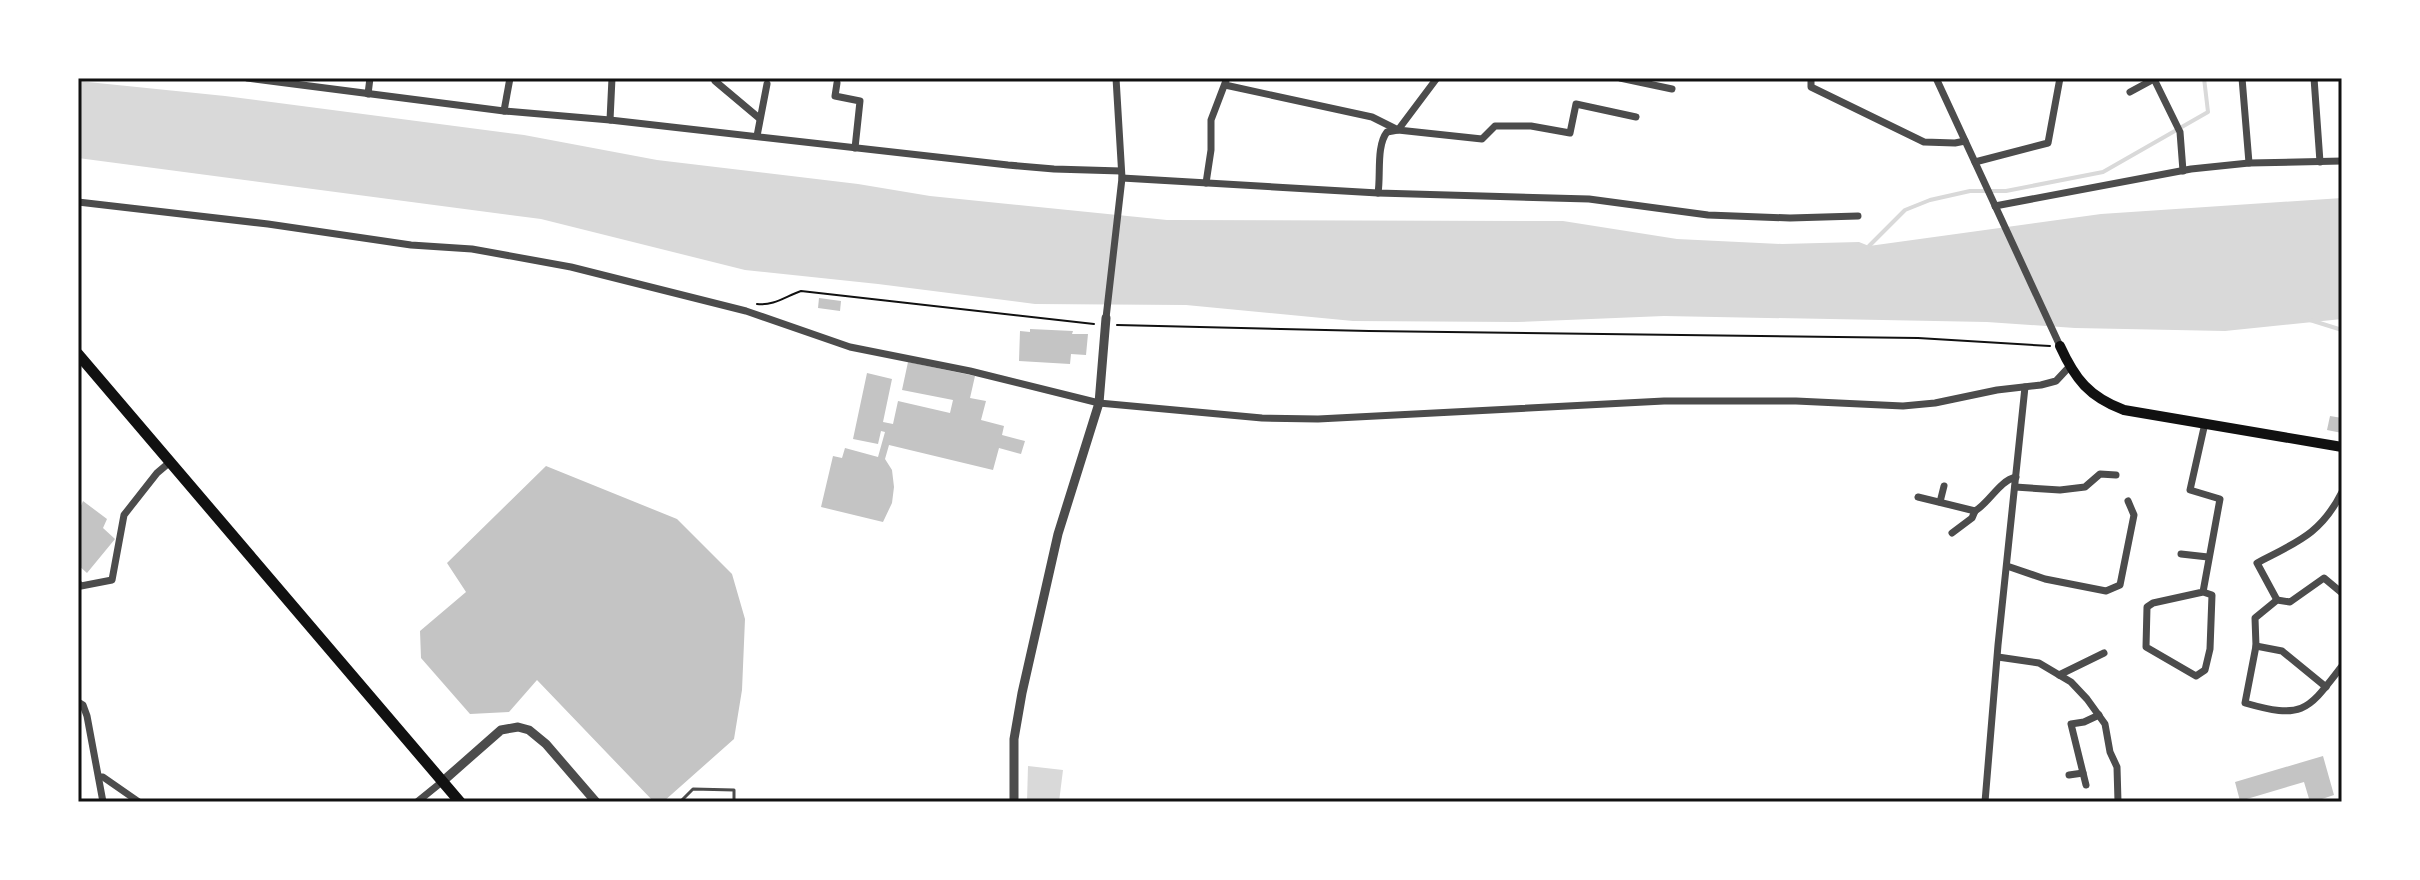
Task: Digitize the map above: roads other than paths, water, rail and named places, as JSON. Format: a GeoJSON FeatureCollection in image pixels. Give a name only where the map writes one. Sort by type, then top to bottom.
{"type":"FeatureCollection","features":[{"type":"Feature","properties":{"kind":"main road"},"geometry":{"type":"LineString","coordinates":[[2059,343],[2079,382],[2102,402],[2124,410],[2342,447]]}},
{"type":"Feature","properties":{"kind":"main road"},"geometry":{"type":"LineString","coordinates":[[78,354],[460,802]]}},
{"type":"Feature","properties":{"kind":"street"},"geometry":{"type":"LineString","coordinates":[[247,78],[504,111],[1121,177],[1378,193],[1589,199],[1708,215],[1790,218],[1858,216]]}},
{"type":"Feature","properties":{"kind":"street"},"geometry":{"type":"LineString","coordinates":[[368,94],[370,78]]}},
{"type":"Feature","properties":{"kind":"street"},"geometry":{"type":"LineString","coordinates":[[504,111],[510,78]]}},
{"type":"Feature","properties":{"kind":"street"},"geometry":{"type":"LineString","coordinates":[[610,120],[612,78]]}},
{"type":"Feature","properties":{"kind":"street"},"geometry":{"type":"LineString","coordinates":[[1014,802],[1014,739],[1022,693],[1058,534],[1099,403],[1121,177],[1116,78]]}},
{"type":"Feature","properties":{"kind":"street"},"geometry":{"type":"LineString","coordinates":[[1398,130],[1437,78]]}},
{"type":"Feature","properties":{"kind":"street"},"geometry":{"type":"LineString","coordinates":[[1620,78],[1672,89]]}},
{"type":"Feature","properties":{"kind":"street"},"geometry":{"type":"LineString","coordinates":[[1811,78],[1811,87],[1924,142],[1965,141]]}},
{"type":"Feature","properties":{"kind":"street"},"geometry":{"type":"LineString","coordinates":[[1936,78],[2059,343]]}},
{"type":"Feature","properties":{"kind":"street"},"geometry":{"type":"LineString","coordinates":[[1975,162],[2048,143],[2060,78]]}},
{"type":"Feature","properties":{"kind":"street"},"geometry":{"type":"LineString","coordinates":[[2242,78],[2249,163]]}},
{"type":"Feature","properties":{"kind":"street"},"geometry":{"type":"LineString","coordinates":[[2314,78],[2320,162]]}},
{"type":"Feature","properties":{"kind":"street"},"geometry":{"type":"LineString","coordinates":[[2130,92],[2154,79],[2180,132],[2183,171]]}},
{"type":"Feature","properties":{"kind":"street"},"geometry":{"type":"LineString","coordinates":[[715,81],[759,118]]}},
{"type":"Feature","properties":{"kind":"street"},"geometry":{"type":"LineString","coordinates":[[1206,183],[1211,120],[1226,81],[1372,117],[1398,130]]}},
{"type":"Feature","properties":{"kind":"street"},"geometry":{"type":"LineString","coordinates":[[837,83],[835,96],[860,101],[855,148]]}},
{"type":"Feature","properties":{"kind":"street"},"geometry":{"type":"LineString","coordinates":[[757,136],[767,84]]}},
{"type":"Feature","properties":{"kind":"street"},"geometry":{"type":"LineString","coordinates":[[1378,193],[1381,141],[1387,132],[1398,130],[1482,139],[1495,126],[1531,126],[1570,133],[1576,104],[1636,117]]}},
{"type":"Feature","properties":{"kind":"street"},"geometry":{"type":"LineString","coordinates":[[1995,206],[2183,171],[2249,163],[2342,161]]}},
{"type":"Feature","properties":{"kind":"street"},"geometry":{"type":"LineString","coordinates":[[78,202],[255,222],[411,245],[472,249],[571,267],[746,311],[850,347],[1019,382],[1099,403],[1262,418],[1318,419],[1664,401],[1796,401],[1903,406],[2056,381],[2070,366]]}},
{"type":"Feature","properties":{"kind":"street"},"geometry":{"type":"LineString","coordinates":[[1985,802],[2025,387]]}},
{"type":"Feature","properties":{"kind":"street"},"geometry":{"type":"LineString","coordinates":[[2203,592],[2220,499],[2190,490],[2205,423]]}},
{"type":"Feature","properties":{"kind":"street"},"geometry":{"type":"LineString","coordinates":[[78,583],[81,586],[112,580],[124,515],[157,473],[170,462]]}},
{"type":"Feature","properties":{"kind":"street"},"geometry":{"type":"LineString","coordinates":[[2015,487],[2060,490],[2085,487],[2100,474],[2116,475]]}},
{"type":"Feature","properties":{"kind":"street"},"geometry":{"type":"LineString","coordinates":[[1952,533],[1972,518],[1975,511],[1986,504],[2009,478],[2016,477]]}},
{"type":"Feature","properties":{"kind":"street"},"geometry":{"type":"LineString","coordinates":[[1940,502],[1944,486]]}},
{"type":"Feature","properties":{"kind":"street"},"geometry":{"type":"LineString","coordinates":[[2277,600],[2257,563],[2305,538],[2331,514],[2342,492]]}},
{"type":"Feature","properties":{"kind":"street"},"geometry":{"type":"LineString","coordinates":[[1918,497],[1975,511]]}},
{"type":"Feature","properties":{"kind":"street"},"geometry":{"type":"LineString","coordinates":[[2007,566],[2045,579],[2106,591],[2120,585],[2134,515],[2128,501]]}},
{"type":"Feature","properties":{"kind":"street"},"geometry":{"type":"LineString","coordinates":[[2181,554],[2208,557]]}},
{"type":"Feature","properties":{"kind":"street"},"geometry":{"type":"LineString","coordinates":[[2243,617],[2255,618],[2277,600],[2290,602],[2324,578],[2342,593]]}},
{"type":"Feature","properties":{"kind":"street"},"geometry":{"type":"LineString","coordinates":[[2203,592],[2212,595],[2210,649],[2205,670],[2196,676],[2146,647],[2147,607],[2203,592]]}},
{"type":"Feature","properties":{"kind":"street"},"geometry":{"type":"LineString","coordinates":[[2255,618],[2256,646],[2245,703],[2262,708],[2299,710],[2310,705],[2342,666]]}},
{"type":"Feature","properties":{"kind":"street"},"geometry":{"type":"LineString","coordinates":[[2256,646],[2282,651],[2326,687]]}},
{"type":"Feature","properties":{"kind":"street"},"geometry":{"type":"LineString","coordinates":[[2059,675],[2104,653]]}},
{"type":"Feature","properties":{"kind":"street"},"geometry":{"type":"LineString","coordinates":[[1998,657],[2039,663],[2071,682],[2099,715],[2105,724],[2110,752],[2117,767],[2118,802]]}},
{"type":"Feature","properties":{"kind":"street"},"geometry":{"type":"LineString","coordinates":[[78,702],[83,705],[87,716],[103,802]]}},
{"type":"Feature","properties":{"kind":"street"},"geometry":{"type":"LineString","coordinates":[[2086,785],[2071,724],[2099,715]]}},
{"type":"Feature","properties":{"kind":"street"},"geometry":{"type":"LineString","coordinates":[[417,802],[501,730],[518,727],[529,730],[546,744],[596,802]]}},
{"type":"Feature","properties":{"kind":"street"},"geometry":{"type":"LineString","coordinates":[[2069,775],[2083,773]]}},
{"type":"Feature","properties":{"kind":"street"},"geometry":{"type":"LineString","coordinates":[[99,777],[139,802]]}},
{"type":"Feature","properties":{"kind":"lane"},"geometry":{"type":"LineString","coordinates":[[680,802],[693,789],[734,790],[734,802]]}},
{"type":"Feature","properties":{"kind":"waterway"},"geometry":{"type":"LineString","coordinates":[[1871,251],[1869,246],[1905,210],[1930,200],[1970,191],[2006,191],[2103,172],[2208,112],[2204,78]]}},
{"type":"Feature","properties":{"kind":"waterway"},"geometry":{"type":"LineString","coordinates":[[2310,320],[2342,330]]}}]}
